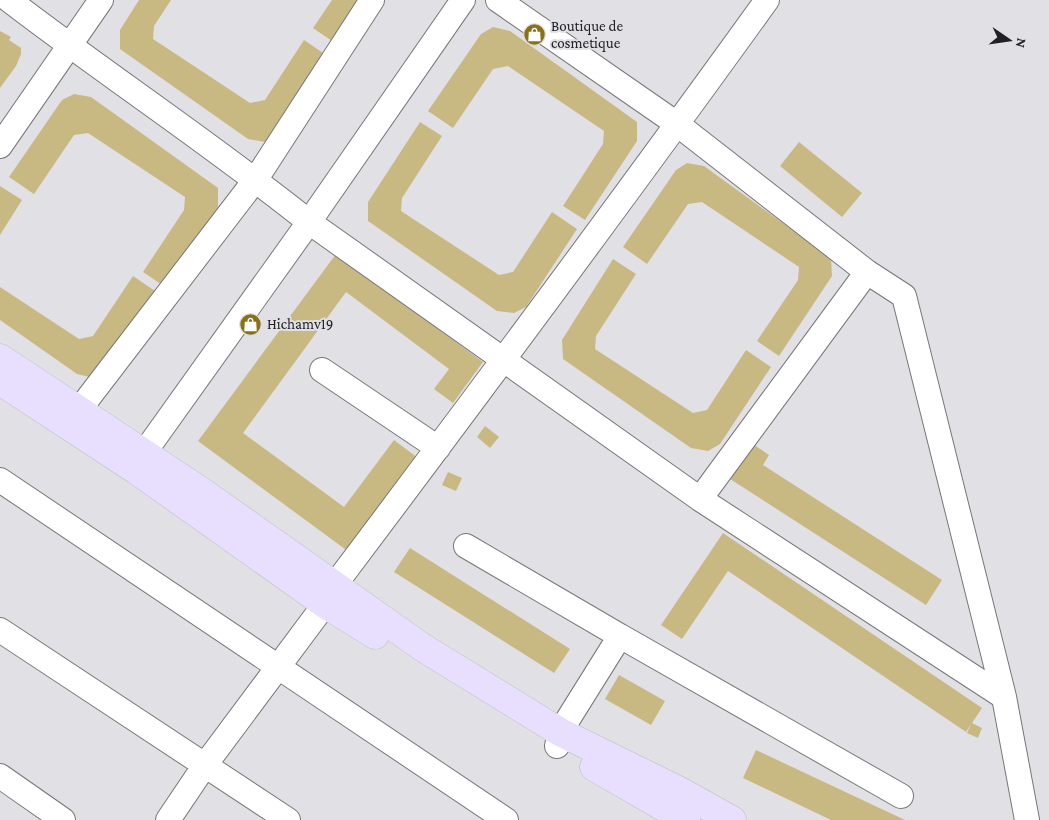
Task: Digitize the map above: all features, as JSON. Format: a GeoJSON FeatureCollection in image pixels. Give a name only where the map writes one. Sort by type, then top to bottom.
{"type":"FeatureCollection","features":[{"type":"Feature","properties":{"kind":"main road"},"geometry":{"type":"LineString","coordinates":[[0,358],[77,420],[499,713],[678,790],[732,820]]}},
{"type":"Feature","properties":{"kind":"main road"},"geometry":{"type":"LineString","coordinates":[[0,381],[77,420]]}},
{"type":"Feature","properties":{"kind":"main road"},"geometry":{"type":"LineString","coordinates":[[559,739],[686,820]]}},
{"type":"Feature","properties":{"kind":"street"},"geometry":{"type":"LineString","coordinates":[[9,0],[69,46],[256,179],[309,222],[700,499],[1004,697]]}},
{"type":"Feature","properties":{"kind":"street"},"geometry":{"type":"LineString","coordinates":[[0,146],[101,0]]}},
{"type":"Feature","properties":{"kind":"street"},"geometry":{"type":"LineString","coordinates":[[77,420],[256,179],[372,0]]}},
{"type":"Feature","properties":{"kind":"street"},"geometry":{"type":"LineString","coordinates":[[140,462],[463,0]]}},
{"type":"Feature","properties":{"kind":"street"},"geometry":{"type":"LineString","coordinates":[[498,0],[677,124],[867,272],[904,296],[1004,697],[1027,820]]}},
{"type":"Feature","properties":{"kind":"street"},"geometry":{"type":"LineString","coordinates":[[168,820],[205,765],[767,0]]}},
{"type":"Feature","properties":{"kind":"street"},"geometry":{"type":"LineString","coordinates":[[700,499],[867,272]]}},
{"type":"Feature","properties":{"kind":"street"},"geometry":{"type":"LineString","coordinates":[[322,370],[438,448]]}},
{"type":"Feature","properties":{"kind":"street"},"geometry":{"type":"LineString","coordinates":[[0,480],[277,668],[506,820]]}},
{"type":"Feature","properties":{"kind":"street"},"geometry":{"type":"LineString","coordinates":[[466,546],[900,796]]}},
{"type":"Feature","properties":{"kind":"street"},"geometry":{"type":"LineString","coordinates":[[0,630],[288,820]]}},
{"type":"Feature","properties":{"kind":"street"},"geometry":{"type":"LineString","coordinates":[[559,739],[620,636]]}},
{"type":"Feature","properties":{"kind":"street"},"geometry":{"type":"LineString","coordinates":[[0,776],[63,820]]}},
{"type":"Feature","properties":{"kind":"building"},"geometry":{"type":"Polygon","coordinates":[[[139,0],[171,0],[154,26],[153,39],[250,103],[265,100],[304,40],[329,57],[277,135],[265,142],[248,139],[120,49],[120,30],[139,0]]]}},
{"type":"Feature","properties":{"kind":"building"},"geometry":{"type":"Polygon","coordinates":[[[332,0],[364,0],[335,43],[313,28],[332,0]]]}},
{"type":"Feature","properties":{"kind":"building"},"geometry":{"type":"Polygon","coordinates":[[[493,27],[510,31],[637,122],[637,141],[585,220],[563,206],[603,144],[604,131],[508,66],[493,69],[453,128],[428,111],[481,34],[493,27]]]}},
{"type":"Feature","properties":{"kind":"building"},"geometry":{"type":"Polygon","coordinates":[[[0,31],[11,37],[9,40],[21,48],[21,54],[16,66],[0,88],[0,31]]]}},
{"type":"Feature","properties":{"kind":"building"},"geometry":{"type":"Polygon","coordinates":[[[74,94],[91,97],[218,188],[218,207],[165,287],[143,272],[184,210],[185,197],[88,133],[74,135],[34,194],[9,177],[62,100],[74,94]]]}},
{"type":"Feature","properties":{"kind":"building"},"geometry":{"type":"Polygon","coordinates":[[[420,122],[442,136],[402,198],[401,211],[499,275],[513,272],[552,212],[577,229],[526,307],[514,313],[497,311],[368,221],[368,202],[420,122]]]}},
{"type":"Feature","properties":{"kind":"building"},"geometry":{"type":"Polygon","coordinates":[[[799,142],[862,193],[842,217],[780,166],[799,142]]]}},
{"type":"Feature","properties":{"kind":"building"},"geometry":{"type":"Polygon","coordinates":[[[687,163],[704,166],[831,258],[832,276],[779,356],[757,341],[798,280],[799,267],[702,202],[688,204],[647,264],[623,247],[676,170],[687,163]]]}},
{"type":"Feature","properties":{"kind":"building"},"geometry":{"type":"Polygon","coordinates":[[[0,186],[22,200],[0,235],[0,186]]]}},
{"type":"Feature","properties":{"kind":"building"},"geometry":{"type":"Polygon","coordinates":[[[336,254],[483,362],[453,403],[434,389],[449,369],[346,292],[243,433],[344,507],[394,440],[418,458],[349,552],[198,441],[336,254]]]}},
{"type":"Feature","properties":{"kind":"building"},"geometry":{"type":"Polygon","coordinates":[[[613,259],[636,274],[596,336],[595,349],[693,413],[707,410],[746,350],[771,367],[720,444],[708,451],[691,448],[563,359],[562,340],[613,259]]]}},
{"type":"Feature","properties":{"kind":"building"},"geometry":{"type":"Polygon","coordinates":[[[133,276],[158,293],[94,378],[77,374],[0,320],[0,287],[79,339],[93,336],[133,276]]]}},
{"type":"Feature","properties":{"kind":"building"},"geometry":{"type":"Polygon","coordinates":[[[485,426],[499,437],[490,448],[477,437],[485,426]]]}},
{"type":"Feature","properties":{"kind":"building"},"geometry":{"type":"Polygon","coordinates":[[[753,444],[769,455],[763,465],[942,580],[926,605],[730,479],[753,444]]]}},
{"type":"Feature","properties":{"kind":"building"},"geometry":{"type":"Polygon","coordinates":[[[448,472],[462,478],[456,491],[442,485],[448,472]]]}},
{"type":"Feature","properties":{"kind":"building"},"geometry":{"type":"Polygon","coordinates":[[[723,533],[982,708],[972,723],[982,728],[978,738],[967,733],[971,724],[966,732],[728,571],[682,639],[661,625],[723,533]]]}},
{"type":"Feature","properties":{"kind":"building"},"geometry":{"type":"Polygon","coordinates":[[[410,548],[570,649],[554,673],[394,572],[410,548]]]}},
{"type":"Feature","properties":{"kind":"building"},"geometry":{"type":"Polygon","coordinates":[[[619,675],[665,701],[651,725],[605,699],[619,675]]]}},
{"type":"Feature","properties":{"kind":"building"},"geometry":{"type":"Polygon","coordinates":[[[756,750],[905,820],[831,820],[743,778],[756,750]]]}},
{"type":"Feature","properties":{"kind":"place","name":"Boutique de cosmetique"},"geometry":{"type":"Point","coordinates":[535,35]}},
{"type":"Feature","properties":{"kind":"place","name":"Hichamv19"},"geometry":{"type":"Point","coordinates":[251,324]}}]}
